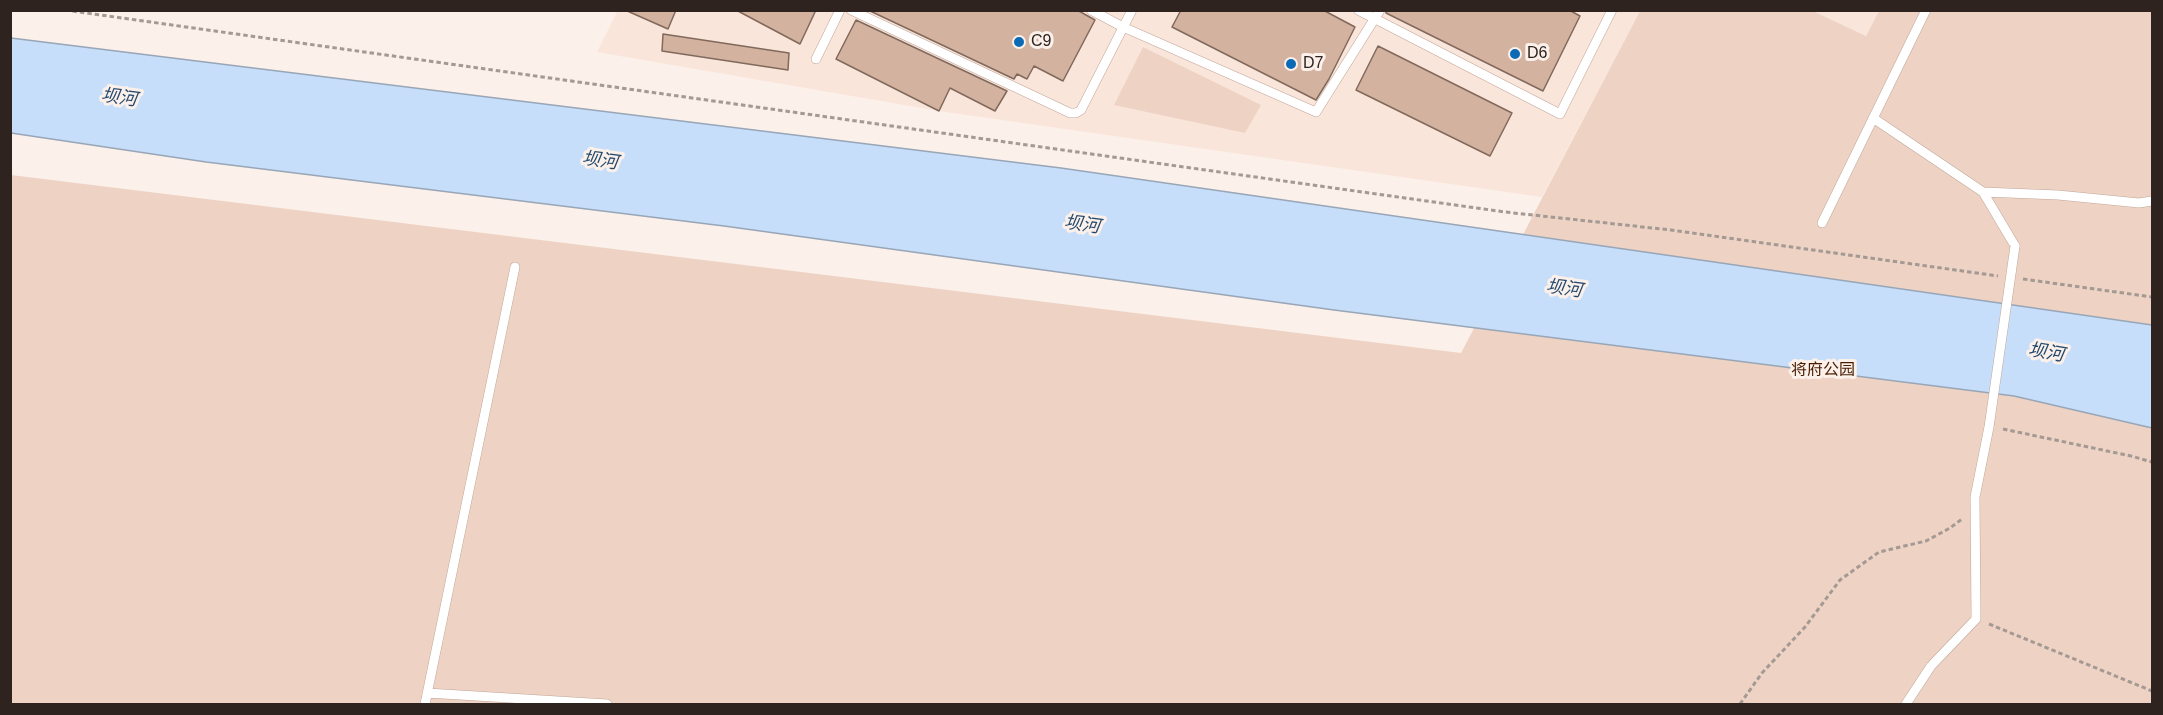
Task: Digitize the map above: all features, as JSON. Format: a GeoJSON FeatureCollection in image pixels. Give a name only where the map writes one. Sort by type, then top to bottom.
{"type":"FeatureCollection","features":[{"type":"Feature","properties":{"kind":"lane"},"geometry":{"type":"LineString","coordinates":[[816,59],[840,10]]}},
{"type":"Feature","properties":{"kind":"lane"},"geometry":{"type":"LineString","coordinates":[[851,10],[1070,113],[1081,110],[1132,10]]}},
{"type":"Feature","properties":{"kind":"lane"},"geometry":{"type":"LineString","coordinates":[[1091,10],[1123,27],[1316,112],[1378,15]]}},
{"type":"Feature","properties":{"kind":"lane"},"geometry":{"type":"LineString","coordinates":[[1358,10],[1378,15],[1560,114],[1607,12]]}},
{"type":"Feature","properties":{"kind":"lane"},"geometry":{"type":"LineString","coordinates":[[1822,223],[1926,10]]}},
{"type":"Feature","properties":{"kind":"lane"},"geometry":{"type":"LineString","coordinates":[[1873,118],[1983,192],[2015,246],[1989,427],[1975,497],[1976,619],[1931,666],[1906,705]]}},
{"type":"Feature","properties":{"kind":"lane"},"geometry":{"type":"LineString","coordinates":[[1983,192],[2058,195],[2139,203],[2152,201]]}},
{"type":"Feature","properties":{"kind":"lane"},"geometry":{"type":"LineString","coordinates":[[425,705],[515,267]]}},
{"type":"Feature","properties":{"kind":"lane"},"geometry":{"type":"LineString","coordinates":[[428,693],[607,705]]}},
{"type":"Feature","properties":{"kind":"path"},"geometry":{"type":"LineString","coordinates":[[65,10],[1505,212],[1683,232],[2000,276]]}},
{"type":"Feature","properties":{"kind":"path"},"geometry":{"type":"LineString","coordinates":[[2023,279],[2152,297]]}},
{"type":"Feature","properties":{"kind":"path"},"geometry":{"type":"LineString","coordinates":[[1989,427],[2152,462]]}},
{"type":"Feature","properties":{"kind":"path"},"geometry":{"type":"LineString","coordinates":[[1740,705],[1762,673],[1805,627],[1840,580],[1879,552],[1926,541],[1950,528],[1976,509]]}},
{"type":"Feature","properties":{"kind":"path"},"geometry":{"type":"LineString","coordinates":[[1976,619],[2152,691]]}},
{"type":"Feature","properties":{"kind":"shaded area"},"geometry":{"type":"Polygon","coordinates":[[[618,10],[1640,11],[1542,197],[939,111],[597,52],[618,10]]]}},
{"type":"Feature","properties":{"kind":"shaded area"},"geometry":{"type":"Polygon","coordinates":[[[1813,11],[1879,11],[1866,36],[1813,11]]]}},
{"type":"Feature","properties":{"kind":"green space","name":"将府公园"},"geometry":{"type":"Polygon","coordinates":[[[1640,11],[1813,11],[1866,36],[1879,11],[2152,11],[2152,704],[11,704],[11,175],[1461,353],[1640,11]]]}},
{"type":"Feature","properties":{"kind":"green space"},"geometry":{"type":"Polygon","coordinates":[[[1143,47],[1261,105],[1245,133],[1114,105],[1143,47]]]}},
{"type":"Feature","properties":{"kind":"water","name":"坝河"},"geometry":{"type":"Polygon","coordinates":[[[11,38],[1061,168],[2152,325],[2152,428],[2014,396],[1334,310],[724,226],[206,162],[11,133],[11,38]]]}},
{"type":"Feature","properties":{"kind":"building"},"geometry":{"type":"Polygon","coordinates":[[[625,10],[676,10],[668,29],[625,10]]]}},
{"type":"Feature","properties":{"kind":"building"},"geometry":{"type":"Polygon","coordinates":[[[736,10],[816,10],[800,44],[736,10]]]}},
{"type":"Feature","properties":{"kind":"building","name":"C9"},"geometry":{"type":"Polygon","coordinates":[[[868,10],[1077,10],[1095,20],[1063,81],[1034,66],[1027,79],[1017,74],[1014,79],[868,10]]]}},
{"type":"Feature","properties":{"kind":"building","name":"D7"},"geometry":{"type":"Polygon","coordinates":[[[1181,10],[1323,10],[1355,27],[1316,100],[1172,27],[1181,10]]]}},
{"type":"Feature","properties":{"kind":"building","name":"D6"},"geometry":{"type":"Polygon","coordinates":[[[1387,10],[1569,10],[1580,16],[1543,91],[1386,13],[1387,10]]]}},
{"type":"Feature","properties":{"kind":"building"},"geometry":{"type":"Polygon","coordinates":[[[856,20],[1007,91],[995,111],[950,88],[939,111],[836,59],[856,20]]]}},
{"type":"Feature","properties":{"kind":"building"},"geometry":{"type":"Polygon","coordinates":[[[663,34],[789,53],[788,70],[662,51],[663,34]]]}},
{"type":"Feature","properties":{"kind":"building"},"geometry":{"type":"Polygon","coordinates":[[[1378,46],[1512,113],[1490,156],[1356,90],[1378,46]]]}},
{"type":"Feature","properties":{"kind":"place","name":"C9"},"geometry":{"type":"Point","coordinates":[1019,42]}},
{"type":"Feature","properties":{"kind":"place","name":"D6"},"geometry":{"type":"Point","coordinates":[1515,54]}},
{"type":"Feature","properties":{"kind":"place","name":"D7"},"geometry":{"type":"Point","coordinates":[1291,64]}}]}
